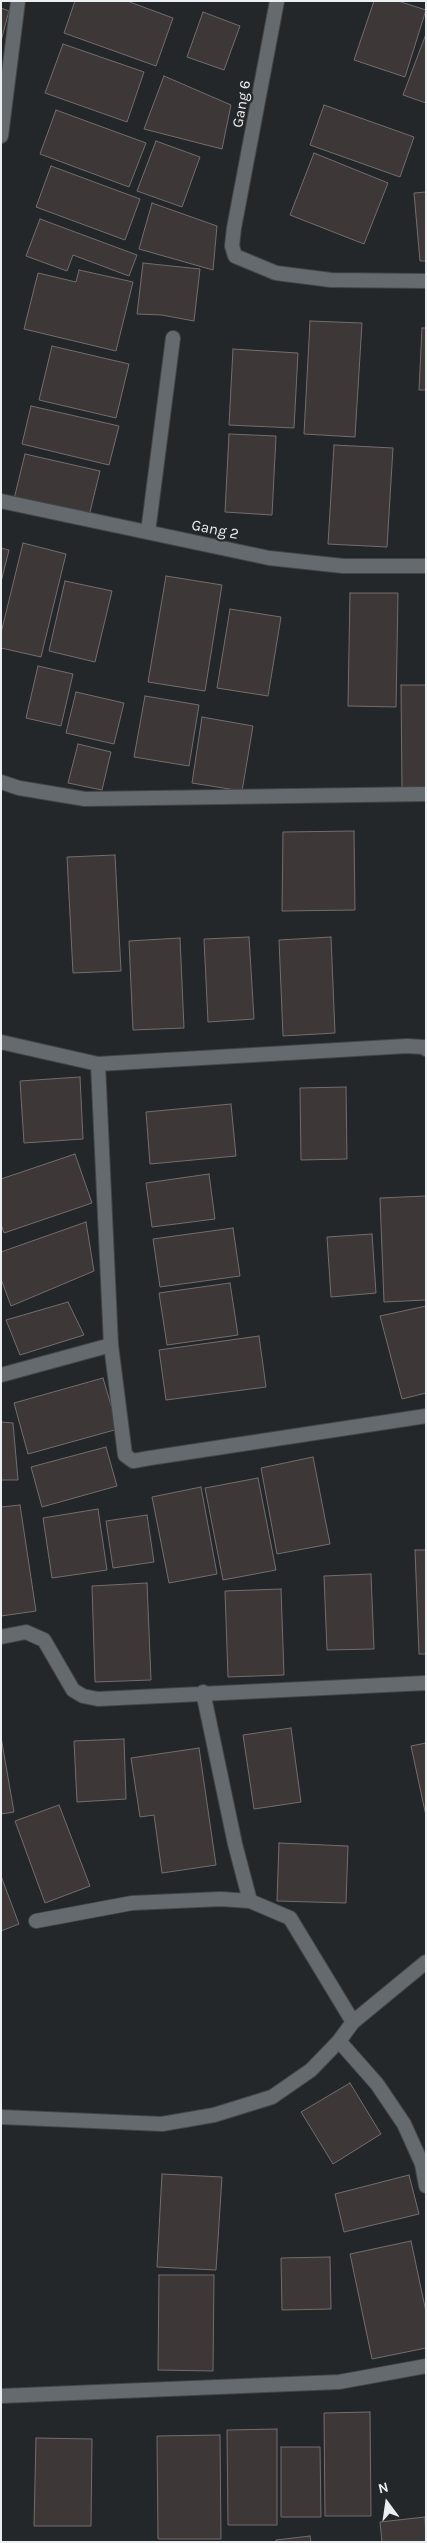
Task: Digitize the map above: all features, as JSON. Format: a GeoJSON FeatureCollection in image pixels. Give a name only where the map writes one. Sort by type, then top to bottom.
{"type":"FeatureCollection","features":[{"type":"Feature","properties":{"kind":"street"},"geometry":{"type":"LineString","coordinates":[[1,136],[18,1]]}},
{"type":"Feature","properties":{"kind":"street","name":"Gang 6"},"geometry":{"type":"LineString","coordinates":[[277,1],[232,246],[235,256],[269,271],[331,280],[426,281]]}},
{"type":"Feature","properties":{"kind":"street"},"geometry":{"type":"LineString","coordinates":[[148,532],[173,338]]}},
{"type":"Feature","properties":{"kind":"street","name":"Gang 2"},"geometry":{"type":"LineString","coordinates":[[1,501],[269,558],[343,566],[426,566]]}},
{"type":"Feature","properties":{"kind":"street"},"geometry":{"type":"LineString","coordinates":[[1,782],[19,788],[85,799],[426,794]]}},
{"type":"Feature","properties":{"kind":"street"},"geometry":{"type":"LineString","coordinates":[[1,1042],[98,1064],[407,1046],[423,1047],[426,1049]]}},
{"type":"Feature","properties":{"kind":"street"},"geometry":{"type":"LineString","coordinates":[[98,1064],[111,1345],[125,1455],[133,1460],[426,1416]]}},
{"type":"Feature","properties":{"kind":"street"},"geometry":{"type":"LineString","coordinates":[[1,1375],[111,1345]]}},
{"type":"Feature","properties":{"kind":"street"},"geometry":{"type":"LineString","coordinates":[[1,1636],[26,1632],[44,1640],[73,1690],[83,1696],[98,1699],[204,1692],[426,1683]]}},
{"type":"Feature","properties":{"kind":"street"},"geometry":{"type":"LineString","coordinates":[[204,1692],[235,1844],[250,1901]]}},
{"type":"Feature","properties":{"kind":"street"},"geometry":{"type":"LineString","coordinates":[[36,1921],[132,1902],[221,1899],[250,1901],[290,1918],[353,2022]]}},
{"type":"Feature","properties":{"kind":"street"},"geometry":{"type":"LineString","coordinates":[[1,2116],[162,2124],[214,2115],[272,2097],[311,2070],[353,2022],[426,1962]]}},
{"type":"Feature","properties":{"kind":"street"},"geometry":{"type":"LineString","coordinates":[[339,2040],[377,2084],[404,2124],[422,2164],[426,2186]]}},
{"type":"Feature","properties":{"kind":"street"},"geometry":{"type":"LineString","coordinates":[[1,2396],[339,2382],[426,2366]]}},
{"type":"Feature","properties":{"kind":"building"},"geometry":{"type":"Polygon","coordinates":[[[75,1],[127,1],[173,18],[156,66],[64,33],[75,1]]]}},
{"type":"Feature","properties":{"kind":"building"},"geometry":{"type":"Polygon","coordinates":[[[374,1],[398,1],[426,10],[405,77],[354,60],[374,1]]]}},
{"type":"Feature","properties":{"kind":"building"},"geometry":{"type":"Polygon","coordinates":[[[1,8],[9,11],[1,41],[1,8]]]}},
{"type":"Feature","properties":{"kind":"building"},"geometry":{"type":"Polygon","coordinates":[[[203,12],[240,26],[224,70],[187,57],[203,12]]]}},
{"type":"Feature","properties":{"kind":"building"},"geometry":{"type":"Polygon","coordinates":[[[426,34],[426,103],[403,95],[426,34]]]}},
{"type":"Feature","properties":{"kind":"building"},"geometry":{"type":"Polygon","coordinates":[[[63,44],[144,72],[127,122],[45,93],[63,44]]]}},
{"type":"Feature","properties":{"kind":"building"},"geometry":{"type":"Polygon","coordinates":[[[164,76],[231,105],[222,149],[144,129],[164,76]]]}},
{"type":"Feature","properties":{"kind":"building"},"geometry":{"type":"Polygon","coordinates":[[[324,105],[414,137],[400,177],[310,145],[324,105]]]}},
{"type":"Feature","properties":{"kind":"building"},"geometry":{"type":"Polygon","coordinates":[[[56,110],[146,143],[129,187],[40,154],[56,110]]]}},
{"type":"Feature","properties":{"kind":"building"},"geometry":{"type":"Polygon","coordinates":[[[156,141],[200,157],[182,207],[137,191],[156,141]]]}},
{"type":"Feature","properties":{"kind":"building"},"geometry":{"type":"Polygon","coordinates":[[[314,153],[388,183],[364,244],[290,215],[314,153]]]}},
{"type":"Feature","properties":{"kind":"building"},"geometry":{"type":"Polygon","coordinates":[[[51,166],[140,199],[125,240],[36,207],[51,166]]]}},
{"type":"Feature","properties":{"kind":"building"},"geometry":{"type":"Polygon","coordinates":[[[426,192],[426,261],[420,261],[414,193],[426,192]]]}},
{"type":"Feature","properties":{"kind":"building"},"geometry":{"type":"Polygon","coordinates":[[[152,203],[217,226],[213,270],[139,249],[152,203]]]}},
{"type":"Feature","properties":{"kind":"building"},"geometry":{"type":"Polygon","coordinates":[[[40,219],[137,255],[129,276],[73,255],[67,271],[26,256],[40,219]]]}},
{"type":"Feature","properties":{"kind":"building"},"geometry":{"type":"Polygon","coordinates":[[[143,263],[200,269],[194,321],[162,315],[137,314],[143,263]]]}},
{"type":"Feature","properties":{"kind":"building"},"geometry":{"type":"Polygon","coordinates":[[[79,270],[133,282],[116,351],[24,329],[38,273],[76,282],[79,270]]]}},
{"type":"Feature","properties":{"kind":"building"},"geometry":{"type":"Polygon","coordinates":[[[310,321],[362,323],[355,437],[304,434],[310,321]]]}},
{"type":"Feature","properties":{"kind":"building"},"geometry":{"type":"Polygon","coordinates":[[[422,328],[426,328],[426,390],[419,390],[422,328]]]}},
{"type":"Feature","properties":{"kind":"building"},"geometry":{"type":"Polygon","coordinates":[[[52,346],[129,364],[116,418],[39,400],[52,346]]]}},
{"type":"Feature","properties":{"kind":"building"},"geometry":{"type":"Polygon","coordinates":[[[233,349],[298,353],[294,428],[229,425],[233,349]]]}},
{"type":"Feature","properties":{"kind":"building"},"geometry":{"type":"Polygon","coordinates":[[[31,406],[119,426],[109,465],[22,444],[31,406]]]}},
{"type":"Feature","properties":{"kind":"building"},"geometry":{"type":"Polygon","coordinates":[[[229,434],[276,436],[272,515],[225,512],[229,434]]]}},
{"type":"Feature","properties":{"kind":"building"},"geometry":{"type":"Polygon","coordinates":[[[334,445],[393,448],[387,547],[328,544],[334,445]]]}},
{"type":"Feature","properties":{"kind":"building"},"geometry":{"type":"Polygon","coordinates":[[[25,454],[100,471],[89,516],[14,499],[25,454]]]}},
{"type":"Feature","properties":{"kind":"building"},"geometry":{"type":"Polygon","coordinates":[[[23,543],[66,554],[41,657],[1,648],[1,633],[23,543]]]}},
{"type":"Feature","properties":{"kind":"building"},"geometry":{"type":"Polygon","coordinates":[[[1,548],[9,550],[1,582],[1,548]]]}},
{"type":"Feature","properties":{"kind":"building"},"geometry":{"type":"Polygon","coordinates":[[[166,576],[222,585],[205,691],[148,682],[166,576]]]}},
{"type":"Feature","properties":{"kind":"building"},"geometry":{"type":"Polygon","coordinates":[[[65,581],[112,591],[95,662],[49,651],[65,581]]]}},
{"type":"Feature","properties":{"kind":"building"},"geometry":{"type":"Polygon","coordinates":[[[350,593],[398,593],[396,707],[348,706],[350,593]]]}},
{"type":"Feature","properties":{"kind":"building"},"geometry":{"type":"Polygon","coordinates":[[[230,609],[281,617],[268,696],[217,688],[230,609]]]}},
{"type":"Feature","properties":{"kind":"building"},"geometry":{"type":"Polygon","coordinates":[[[38,666],[73,674],[61,726],[26,718],[38,666]]]}},
{"type":"Feature","properties":{"kind":"building"},"geometry":{"type":"Polygon","coordinates":[[[401,685],[426,685],[426,791],[402,791],[401,685]]]}},
{"type":"Feature","properties":{"kind":"building"},"geometry":{"type":"Polygon","coordinates":[[[76,692],[124,703],[114,744],[66,733],[76,692]]]}},
{"type":"Feature","properties":{"kind":"building"},"geometry":{"type":"Polygon","coordinates":[[[145,696],[199,705],[189,766],[134,757],[145,696]]]}},
{"type":"Feature","properties":{"kind":"building"},"geometry":{"type":"Polygon","coordinates":[[[202,717],[253,726],[242,791],[192,783],[202,717]]]}},
{"type":"Feature","properties":{"kind":"building"},"geometry":{"type":"Polygon","coordinates":[[[78,744],[111,752],[102,790],[68,783],[78,744]]]}},
{"type":"Feature","properties":{"kind":"building"},"geometry":{"type":"Polygon","coordinates":[[[354,831],[355,910],[282,911],[283,832],[354,831]]]}},
{"type":"Feature","properties":{"kind":"building"},"geometry":{"type":"Polygon","coordinates":[[[115,855],[121,971],[73,973],[67,857],[115,855]]]}},
{"type":"Feature","properties":{"kind":"building"},"geometry":{"type":"Polygon","coordinates":[[[249,937],[254,1019],[208,1022],[204,939],[249,937]]]}},
{"type":"Feature","properties":{"kind":"building"},"geometry":{"type":"Polygon","coordinates":[[[331,937],[335,1033],[283,1036],[279,940],[331,937]]]}},
{"type":"Feature","properties":{"kind":"building"},"geometry":{"type":"Polygon","coordinates":[[[180,938],[184,1028],[133,1030],[129,941],[180,938]]]}},
{"type":"Feature","properties":{"kind":"building"},"geometry":{"type":"Polygon","coordinates":[[[80,1077],[83,1139],[24,1143],[20,1081],[80,1077]]]}},
{"type":"Feature","properties":{"kind":"building"},"geometry":{"type":"Polygon","coordinates":[[[346,1087],[347,1159],[301,1160],[300,1088],[346,1087]]]}},
{"type":"Feature","properties":{"kind":"building"},"geometry":{"type":"Polygon","coordinates":[[[231,1104],[236,1156],[150,1164],[146,1112],[231,1104]]]}},
{"type":"Feature","properties":{"kind":"building"},"geometry":{"type":"Polygon","coordinates":[[[75,1154],[92,1203],[4,1233],[1,1224],[1,1179],[75,1154]]]}},
{"type":"Feature","properties":{"kind":"building"},"geometry":{"type":"Polygon","coordinates":[[[209,1174],[215,1219],[152,1227],[146,1183],[209,1174]]]}},
{"type":"Feature","properties":{"kind":"building"},"geometry":{"type":"Polygon","coordinates":[[[426,1196],[426,1300],[384,1302],[380,1198],[426,1196]]]}},
{"type":"Feature","properties":{"kind":"building"},"geometry":{"type":"Polygon","coordinates":[[[86,1222],[94,1271],[11,1306],[1,1279],[1,1252],[86,1222]]]}},
{"type":"Feature","properties":{"kind":"building"},"geometry":{"type":"Polygon","coordinates":[[[233,1228],[240,1276],[160,1287],[153,1239],[233,1228]]]}},
{"type":"Feature","properties":{"kind":"building"},"geometry":{"type":"Polygon","coordinates":[[[372,1234],[376,1293],[331,1297],[327,1237],[372,1234]]]}},
{"type":"Feature","properties":{"kind":"building"},"geometry":{"type":"Polygon","coordinates":[[[230,1283],[238,1335],[167,1345],[159,1293],[230,1283]]]}},
{"type":"Feature","properties":{"kind":"building"},"geometry":{"type":"Polygon","coordinates":[[[68,1302],[84,1335],[20,1355],[6,1320],[68,1302]]]}},
{"type":"Feature","properties":{"kind":"building"},"geometry":{"type":"Polygon","coordinates":[[[426,1306],[426,1393],[402,1399],[380,1316],[426,1306]]]}},
{"type":"Feature","properties":{"kind":"building"},"geometry":{"type":"Polygon","coordinates":[[[259,1336],[266,1387],[166,1400],[159,1350],[259,1336]]]}},
{"type":"Feature","properties":{"kind":"building"},"geometry":{"type":"Polygon","coordinates":[[[103,1378],[118,1429],[28,1454],[14,1403],[103,1378]]]}},
{"type":"Feature","properties":{"kind":"building"},"geometry":{"type":"Polygon","coordinates":[[[1,1422],[13,1423],[18,1480],[1,1480],[1,1422]]]}},
{"type":"Feature","properties":{"kind":"building"},"geometry":{"type":"Polygon","coordinates":[[[106,1447],[117,1486],[42,1507],[31,1467],[106,1447]]]}},
{"type":"Feature","properties":{"kind":"building"},"geometry":{"type":"Polygon","coordinates":[[[313,1457],[330,1544],[277,1554],[261,1468],[313,1457]]]}},
{"type":"Feature","properties":{"kind":"building"},"geometry":{"type":"Polygon","coordinates":[[[258,1478],[276,1570],[223,1580],[205,1488],[258,1478]]]}},
{"type":"Feature","properties":{"kind":"building"},"geometry":{"type":"Polygon","coordinates":[[[201,1487],[217,1574],[169,1583],[152,1497],[201,1487]]]}},
{"type":"Feature","properties":{"kind":"building"},"geometry":{"type":"Polygon","coordinates":[[[20,1505],[36,1611],[1,1616],[1,1507],[20,1505]]]}},
{"type":"Feature","properties":{"kind":"building"},"geometry":{"type":"Polygon","coordinates":[[[98,1509],[107,1570],[52,1578],[43,1518],[98,1509]]]}},
{"type":"Feature","properties":{"kind":"building"},"geometry":{"type":"Polygon","coordinates":[[[147,1515],[154,1562],[113,1568],[106,1521],[147,1515]]]}},
{"type":"Feature","properties":{"kind":"building"},"geometry":{"type":"Polygon","coordinates":[[[415,1550],[426,1550],[426,1654],[419,1654],[415,1550]]]}},
{"type":"Feature","properties":{"kind":"building"},"geometry":{"type":"Polygon","coordinates":[[[371,1574],[374,1649],[327,1650],[324,1576],[371,1574]]]}},
{"type":"Feature","properties":{"kind":"building"},"geometry":{"type":"Polygon","coordinates":[[[147,1583],[151,1680],[95,1682],[92,1586],[147,1583]]]}},
{"type":"Feature","properties":{"kind":"building"},"geometry":{"type":"Polygon","coordinates":[[[281,1589],[284,1675],[228,1677],[225,1591],[281,1589]]]}},
{"type":"Feature","properties":{"kind":"building"},"geometry":{"type":"Polygon","coordinates":[[[291,1728],[301,1802],[254,1809],[243,1735],[291,1728]]]}},
{"type":"Feature","properties":{"kind":"building"},"geometry":{"type":"Polygon","coordinates":[[[1,1737],[14,1812],[1,1814],[1,1737]]]}},
{"type":"Feature","properties":{"kind":"building"},"geometry":{"type":"Polygon","coordinates":[[[124,1739],[126,1799],[77,1802],[74,1741],[124,1739]]]}},
{"type":"Feature","properties":{"kind":"building"},"geometry":{"type":"Polygon","coordinates":[[[426,1743],[426,1816],[411,1746],[426,1743]]]}},
{"type":"Feature","properties":{"kind":"building"},"geometry":{"type":"Polygon","coordinates":[[[199,1748],[216,1865],[162,1873],[154,1815],[140,1817],[131,1758],[199,1748]]]}},
{"type":"Feature","properties":{"kind":"building"},"geometry":{"type":"Polygon","coordinates":[[[59,1805],[90,1886],[45,1903],[15,1821],[59,1805]]]}},
{"type":"Feature","properties":{"kind":"building"},"geometry":{"type":"Polygon","coordinates":[[[279,1843],[348,1846],[346,1903],[277,1901],[279,1843]]]}},
{"type":"Feature","properties":{"kind":"building"},"geometry":{"type":"Polygon","coordinates":[[[1,1876],[19,1924],[1,1931],[1,1876]]]}},
{"type":"Feature","properties":{"kind":"building"},"geometry":{"type":"Polygon","coordinates":[[[350,2083],[381,2134],[333,2164],[301,2112],[350,2083]]]}},
{"type":"Feature","properties":{"kind":"building"},"geometry":{"type":"Polygon","coordinates":[[[162,2174],[222,2177],[216,2270],[157,2267],[162,2174]]]}},
{"type":"Feature","properties":{"kind":"building"},"geometry":{"type":"Polygon","coordinates":[[[409,2175],[419,2214],[344,2232],[335,2194],[409,2175]]]}},
{"type":"Feature","properties":{"kind":"building"},"geometry":{"type":"Polygon","coordinates":[[[411,2241],[426,2312],[426,2348],[372,2359],[350,2254],[411,2241]]]}},
{"type":"Feature","properties":{"kind":"building"},"geometry":{"type":"Polygon","coordinates":[[[330,2257],[331,2309],[282,2310],[281,2258],[330,2257]]]}},
{"type":"Feature","properties":{"kind":"building"},"geometry":{"type":"Polygon","coordinates":[[[159,2275],[214,2275],[213,2371],[158,2370],[159,2275]]]}},
{"type":"Feature","properties":{"kind":"building"},"geometry":{"type":"Polygon","coordinates":[[[370,2412],[371,2516],[325,2516],[324,2413],[370,2412]]]}},
{"type":"Feature","properties":{"kind":"building"},"geometry":{"type":"Polygon","coordinates":[[[277,2429],[277,2525],[228,2525],[227,2430],[277,2429]]]}},
{"type":"Feature","properties":{"kind":"building"},"geometry":{"type":"Polygon","coordinates":[[[220,2435],[221,2539],[158,2539],[157,2436],[220,2435]]]}},
{"type":"Feature","properties":{"kind":"building"},"geometry":{"type":"Polygon","coordinates":[[[36,2438],[92,2439],[91,2526],[34,2526],[36,2438]]]}},
{"type":"Feature","properties":{"kind":"building"},"geometry":{"type":"Polygon","coordinates":[[[281,2447],[320,2447],[321,2517],[281,2517],[281,2447]]]}},
{"type":"Feature","properties":{"kind":"building"},"geometry":{"type":"Polygon","coordinates":[[[425,2517],[426,2542],[382,2542],[380,2522],[425,2517]]]}},
{"type":"Feature","properties":{"kind":"building"},"geometry":{"type":"Polygon","coordinates":[[[310,2536],[311,2542],[276,2542],[276,2540],[310,2536]]]}}]}
